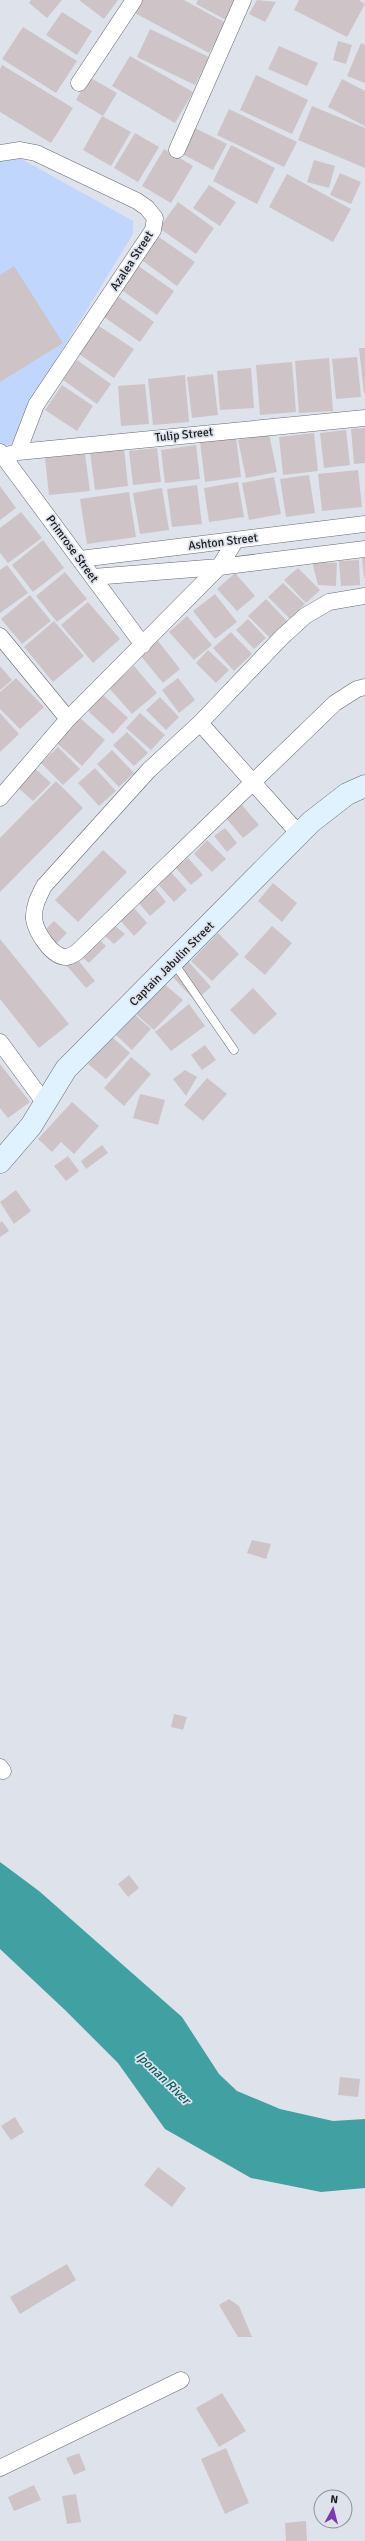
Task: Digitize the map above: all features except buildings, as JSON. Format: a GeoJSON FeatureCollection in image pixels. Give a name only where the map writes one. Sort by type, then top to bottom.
{"type":"FeatureCollection","features":[{"type":"Feature","properties":{"kind":"street"},"geometry":{"type":"LineString","coordinates":[[79,83],[134,0]]}},
{"type":"Feature","properties":{"kind":"street"},"geometry":{"type":"LineString","coordinates":[[177,150],[243,0]]}},
{"type":"Feature","properties":{"kind":"street","name":"Azalea Street"},"geometry":{"type":"LineString","coordinates":[[0,153],[20,150],[36,154],[137,202],[147,208],[155,218],[153,230],[36,405],[7,454]]}},
{"type":"Feature","properties":{"kind":"street","name":"Tulip Street"},"geometry":{"type":"LineString","coordinates":[[7,454],[365,418]]}},
{"type":"Feature","properties":{"kind":"street","name":"Primrose Street"},"geometry":{"type":"LineString","coordinates":[[7,454],[93,578],[143,645]]}},
{"type":"Feature","properties":{"kind":"street","name":"Ashton Street"},"geometry":{"type":"LineString","coordinates":[[80,559],[365,524]]}},
{"type":"Feature","properties":{"kind":"street"},"geometry":{"type":"LineString","coordinates":[[2,793],[68,719],[219,567],[236,540]]}},
{"type":"Feature","properties":{"kind":"street","name":"Ashton Street"},"geometry":{"type":"LineString","coordinates":[[93,578],[219,567],[365,549]]}},
{"type":"Feature","properties":{"kind":"street"},"geometry":{"type":"LineString","coordinates":[[365,596],[329,602],[305,616],[281,638],[200,723],[149,770],[44,886],[36,903],[34,919],[43,940],[57,954],[68,957],[76,953],[172,863],[335,703],[357,689],[365,687]]}},
{"type":"Feature","properties":{"kind":"street"},"geometry":{"type":"LineString","coordinates":[[0,636],[68,719]]}},
{"type":"Feature","properties":{"kind":"street"},"geometry":{"type":"LineString","coordinates":[[200,723],[254,781],[300,835]]}},
{"type":"Feature","properties":{"kind":"street","name":"Captain Jabulin Street"},"geometry":{"type":"LineString","coordinates":[[0,1162],[31,1126],[44,1102],[66,1069],[312,822],[347,794],[365,786]]}},
{"type":"Feature","properties":{"kind":"street"},"geometry":{"type":"LineString","coordinates":[[0,1042],[44,1102]]}},
{"type":"Feature","properties":{"kind":"street"},"geometry":{"type":"LineString","coordinates":[[0,2468],[181,2380]]}},
{"type":"Feature","properties":{"kind":"lane"},"geometry":{"type":"LineString","coordinates":[[173,962],[234,1050]]}},
{"type":"Feature","properties":{"kind":"shaded area"},"geometry":{"type":"Polygon","coordinates":[[[16,156],[133,221],[133,234],[32,399],[15,443],[3,446],[0,443],[0,160],[16,156]]]}},
{"type":"Feature","properties":{"kind":"water","name":"Iponan River"},"geometry":{"type":"Polygon","coordinates":[[[0,1862],[39,1891],[182,2017],[219,2074],[237,2091],[280,2109],[333,2121],[365,2119],[365,2188],[321,2192],[251,2178],[165,2129],[118,2063],[65,2010],[0,1949],[0,1862]]]}}]}
